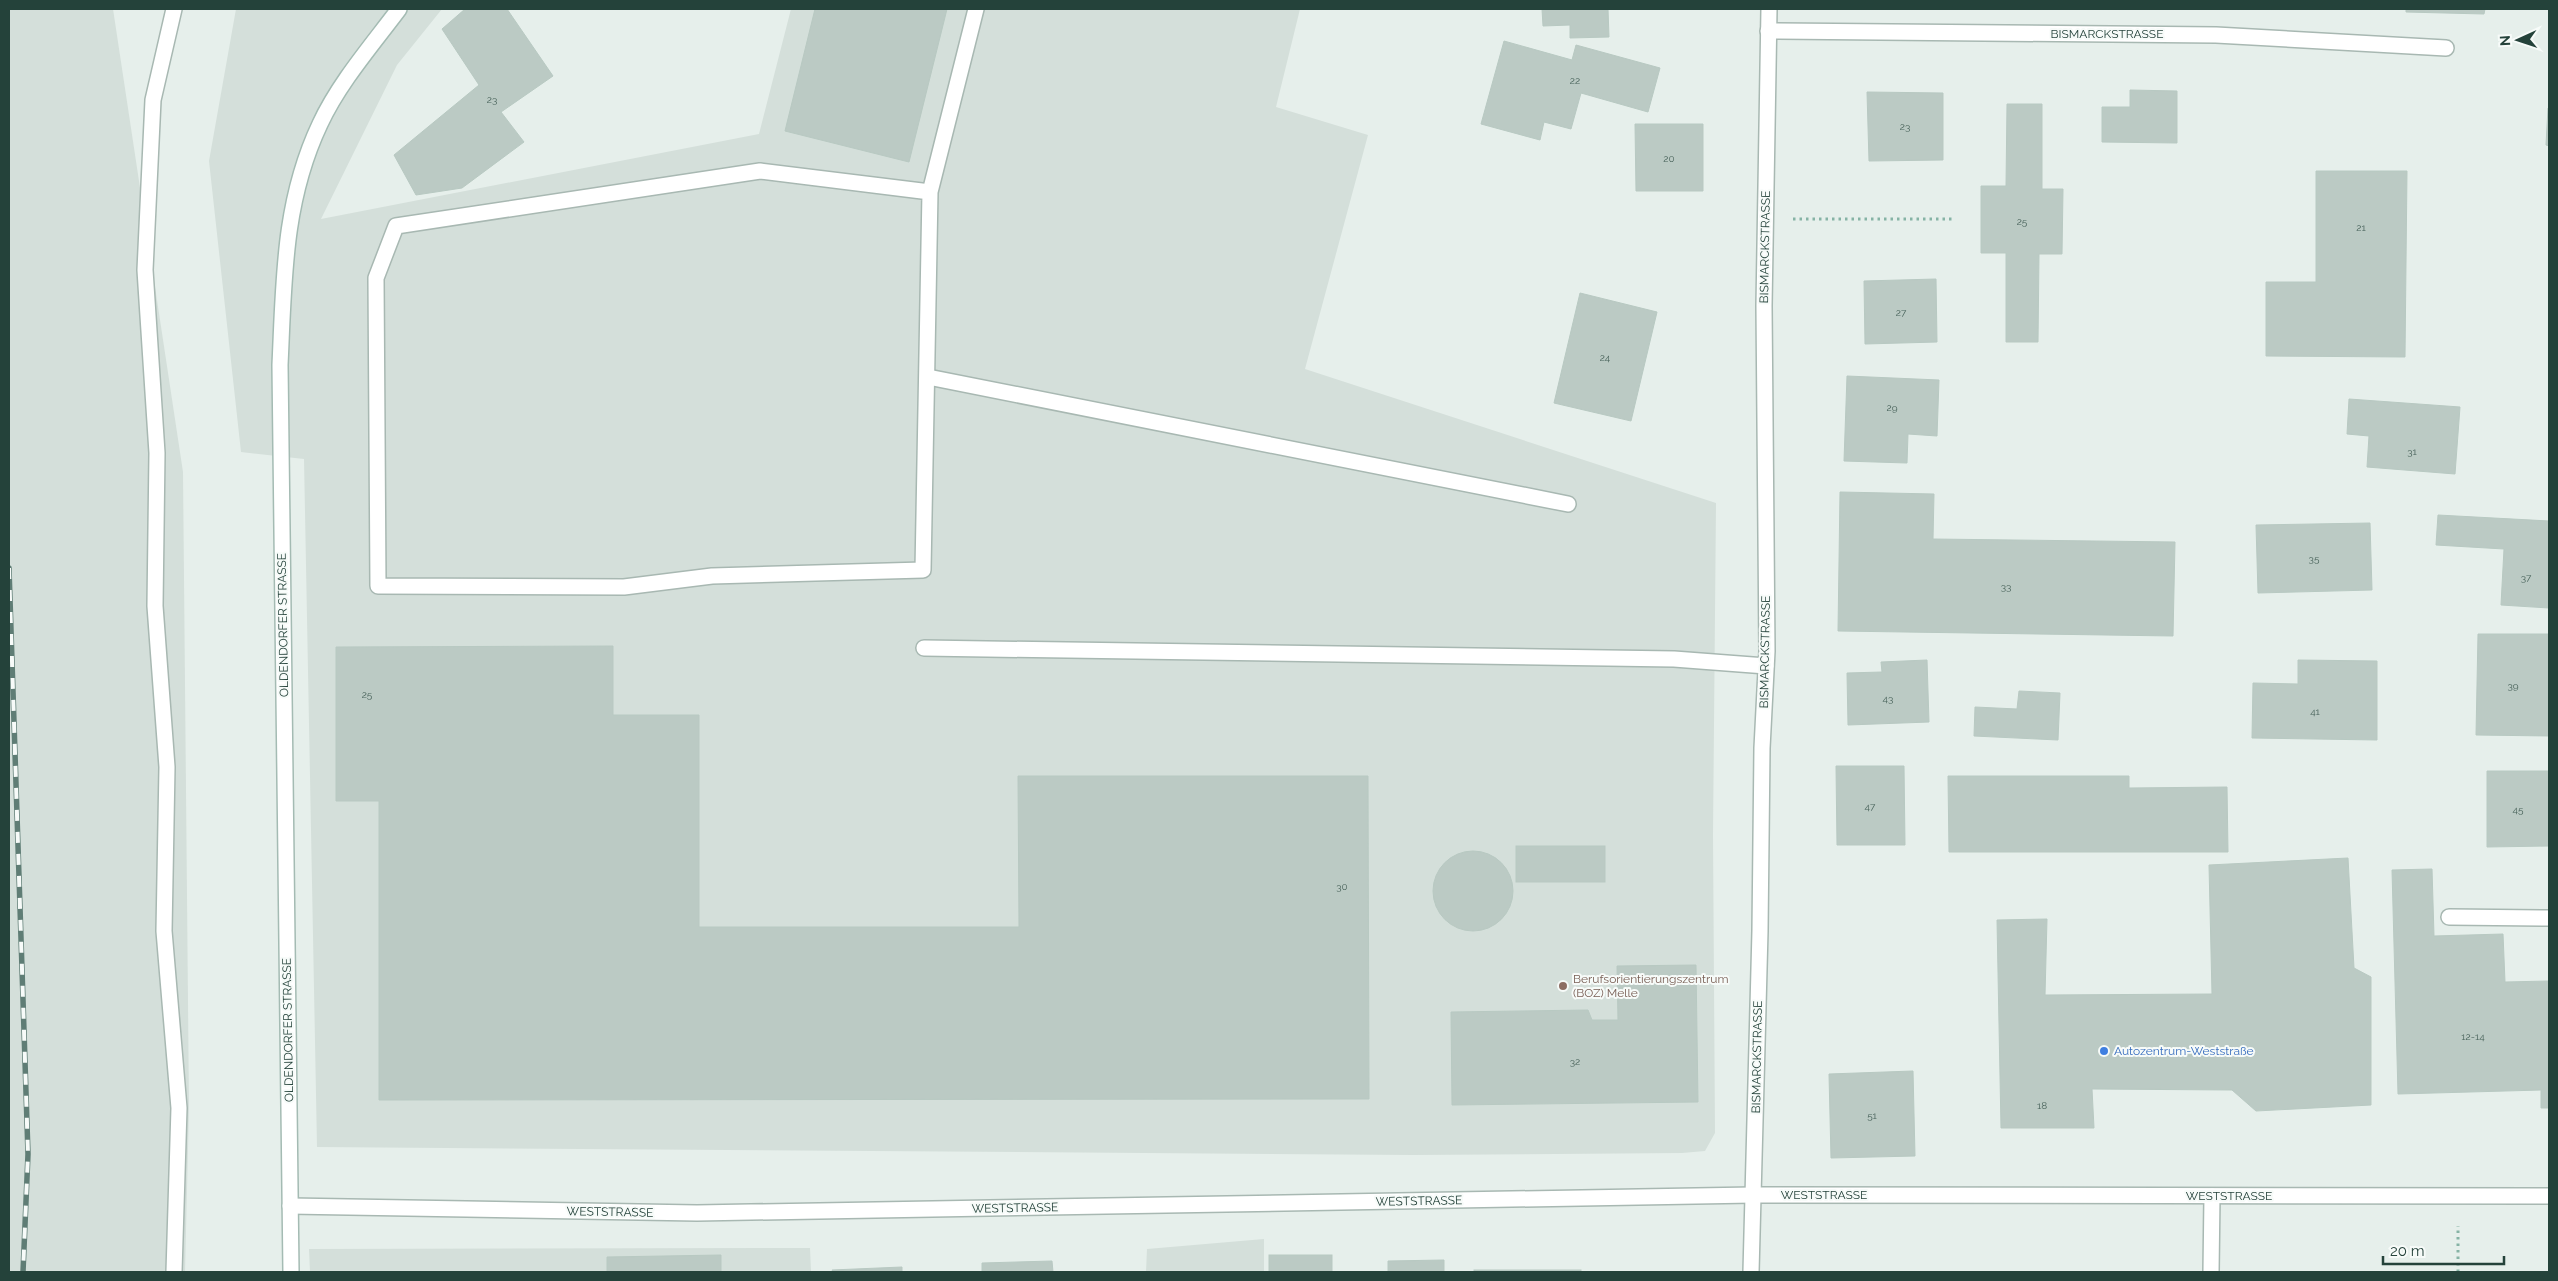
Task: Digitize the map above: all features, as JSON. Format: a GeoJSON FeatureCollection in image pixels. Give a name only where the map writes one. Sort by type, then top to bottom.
{"type":"FeatureCollection","features":[{"type":"Feature","properties":{"kind":"street"},"geometry":{"type":"LineString","coordinates":[[174,9],[153,100],[145,270],[157,453],[155,606],[167,767],[164,931],[179,1108],[174,1272]]}},
{"type":"Feature","properties":{"kind":"street","name":"OLDENDORFER STRASSE"},"geometry":{"type":"LineString","coordinates":[[291,1272],[280,375],[286,237],[300,174],[320,123],[349,78],[399,9]]}},
{"type":"Feature","properties":{"kind":"street"},"geometry":{"type":"LineString","coordinates":[[930,192],[760,171],[396,226],[376,278],[378,586],[624,587],[712,576],[923,570],[930,192],[976,9]]}},
{"type":"Feature","properties":{"kind":"street","name":"BISMARCKSTRASSE"},"geometry":{"type":"LineString","coordinates":[[1751,1272],[1762,748],[1766,666],[1765,218],[1769,9]]}},
{"type":"Feature","properties":{"kind":"street","name":"BISMARCKSTRASSE"},"geometry":{"type":"LineString","coordinates":[[1768,32],[2216,35],[2446,48]]}},
{"type":"Feature","properties":{"kind":"street"},"geometry":{"type":"LineString","coordinates":[[928,377],[1568,504]]}},
{"type":"Feature","properties":{"kind":"street"},"geometry":{"type":"LineString","coordinates":[[924,648],[1674,659],[1766,666]]}},
{"type":"Feature","properties":{"kind":"street"},"geometry":{"type":"LineString","coordinates":[[2449,916],[2549,918]]}},
{"type":"Feature","properties":{"kind":"street","name":"WESTSTRASSE"},"geometry":{"type":"LineString","coordinates":[[290,1206],[697,1213],[1753,1195],[2456,1198],[2549,1196]]}},
{"type":"Feature","properties":{"kind":"street"},"geometry":{"type":"LineString","coordinates":[[2212,1196],[2212,1272]]}},
{"type":"Feature","properties":{"kind":"path"},"geometry":{"type":"LineString","coordinates":[[1765,218],[1952,219]]}},
{"type":"Feature","properties":{"kind":"path"},"geometry":{"type":"LineString","coordinates":[[2456,1198],[2458,1272]]}},
{"type":"Feature","properties":{"kind":"shaded area"},"geometry":{"type":"Polygon","coordinates":[[[9,9],[113,9],[183,472],[189,1107],[185,1272],[9,1272],[9,9]]]}},
{"type":"Feature","properties":{"kind":"shaded area"},"geometry":{"type":"Polygon","coordinates":[[[236,9],[442,9],[397,65],[321,219],[759,134],[791,9],[1300,9],[1276,107],[1368,135],[1305,369],[1716,503],[1713,835],[1715,1133],[1705,1151],[1682,1153],[1413,1155],[317,1147],[304,459],[241,452],[209,161],[236,9]]]}},
{"type":"Feature","properties":{"kind":"shaded area"},"geometry":{"type":"Polygon","coordinates":[[[1264,1239],[1264,1272],[1146,1272],[1147,1249],[1264,1239]]]}},
{"type":"Feature","properties":{"kind":"shaded area"},"geometry":{"type":"Polygon","coordinates":[[[810,1248],[811,1272],[310,1272],[309,1249],[810,1248]]]}},
{"type":"Feature","properties":{"kind":"building"},"geometry":{"type":"Polygon","coordinates":[[[465,9],[507,9],[553,76],[501,112],[524,142],[462,188],[416,195],[394,155],[479,85],[442,29],[465,9]]]}},
{"type":"Feature","properties":{"kind":"building"},"geometry":{"type":"Polygon","coordinates":[[[815,9],[947,9],[909,162],[785,131],[815,9]]]}},
{"type":"Feature","properties":{"kind":"building"},"geometry":{"type":"Polygon","coordinates":[[[1542,9],[1608,9],[1609,37],[1570,38],[1570,25],[1543,26],[1542,9]]]}},
{"type":"Feature","properties":{"kind":"building"},"geometry":{"type":"Polygon","coordinates":[[[2406,9],[2485,9],[2484,14],[2406,12],[2406,9]]]}},
{"type":"Feature","properties":{"kind":"building"},"geometry":{"type":"Polygon","coordinates":[[[1504,41],[1572,60],[1576,45],[1660,68],[1648,112],[1581,93],[1571,129],[1544,122],[1540,140],[1481,124],[1504,41]]]}},
{"type":"Feature","properties":{"kind":"building"},"geometry":{"type":"Polygon","coordinates":[[[2130,90],[2177,91],[2177,143],[2102,142],[2102,107],[2130,107],[2130,90]]]}},
{"type":"Feature","properties":{"kind":"building"},"geometry":{"type":"Polygon","coordinates":[[[1867,92],[1943,93],[1943,160],[1869,161],[1867,92]]]}},
{"type":"Feature","properties":{"kind":"building"},"geometry":{"type":"Polygon","coordinates":[[[2007,104],[2042,104],[2042,189],[2063,189],[2062,254],[2039,254],[2038,342],[2006,342],[2006,253],[1981,253],[1981,186],[2006,186],[2007,104]]]}},
{"type":"Feature","properties":{"kind":"building"},"geometry":{"type":"Polygon","coordinates":[[[2549,108],[2549,146],[2546,145],[2549,108]]]}},
{"type":"Feature","properties":{"kind":"building"},"geometry":{"type":"Polygon","coordinates":[[[1635,124],[1703,124],[1703,191],[1636,191],[1635,124]]]}},
{"type":"Feature","properties":{"kind":"building"},"geometry":{"type":"Polygon","coordinates":[[[2316,171],[2407,171],[2405,357],[2266,356],[2266,282],[2316,282],[2316,171]]]}},
{"type":"Feature","properties":{"kind":"building"},"geometry":{"type":"Polygon","coordinates":[[[1936,279],[1937,342],[1865,344],[1864,281],[1936,279]]]}},
{"type":"Feature","properties":{"kind":"building"},"geometry":{"type":"Polygon","coordinates":[[[1580,293],[1657,312],[1631,421],[1554,403],[1580,293]]]}},
{"type":"Feature","properties":{"kind":"building"},"geometry":{"type":"Polygon","coordinates":[[[1847,376],[1939,380],[1937,436],[1908,434],[1907,463],[1844,461],[1847,376]]]}},
{"type":"Feature","properties":{"kind":"building"},"geometry":{"type":"Polygon","coordinates":[[[2349,399],[2460,407],[2455,474],[2367,467],[2369,436],[2347,434],[2349,399]]]}},
{"type":"Feature","properties":{"kind":"building"},"geometry":{"type":"Polygon","coordinates":[[[1840,492],[1934,494],[1933,539],[2175,542],[2173,636],[1838,631],[1840,492]]]}},
{"type":"Feature","properties":{"kind":"building"},"geometry":{"type":"Polygon","coordinates":[[[2438,515],[2549,521],[2549,608],[2501,605],[2504,549],[2436,545],[2438,515]]]}},
{"type":"Feature","properties":{"kind":"building"},"geometry":{"type":"Polygon","coordinates":[[[2370,523],[2372,590],[2258,593],[2256,525],[2370,523]]]}},
{"type":"Feature","properties":{"kind":"building"},"geometry":{"type":"Polygon","coordinates":[[[2478,634],[2549,634],[2549,736],[2476,735],[2478,634]]]}},
{"type":"Feature","properties":{"kind":"building"},"geometry":{"type":"Polygon","coordinates":[[[613,646],[613,715],[699,715],[699,927],[1019,927],[1018,776],[1368,776],[1369,1099],[379,1100],[379,801],[336,801],[336,647],[613,646]]]}},
{"type":"Feature","properties":{"kind":"building"},"geometry":{"type":"Polygon","coordinates":[[[1927,660],[1929,722],[1848,725],[1847,673],[1882,672],[1881,662],[1927,660]]]}},
{"type":"Feature","properties":{"kind":"building"},"geometry":{"type":"Polygon","coordinates":[[[2298,660],[2377,661],[2377,740],[2252,738],[2253,683],[2298,684],[2298,660]]]}},
{"type":"Feature","properties":{"kind":"building"},"geometry":{"type":"Polygon","coordinates":[[[2019,691],[2060,693],[2058,740],[1974,736],[1975,707],[2017,709],[2019,691]]]}},
{"type":"Feature","properties":{"kind":"building"},"geometry":{"type":"Polygon","coordinates":[[[1836,766],[1904,766],[1905,845],[1837,845],[1836,766]]]}},
{"type":"Feature","properties":{"kind":"building"},"geometry":{"type":"Polygon","coordinates":[[[2487,771],[2549,771],[2549,846],[2487,847],[2487,771]]]}},
{"type":"Feature","properties":{"kind":"building"},"geometry":{"type":"Polygon","coordinates":[[[1948,776],[2129,776],[2129,788],[2227,787],[2228,852],[1949,852],[1948,776]]]}},
{"type":"Feature","properties":{"kind":"building"},"geometry":{"type":"Polygon","coordinates":[[[1516,846],[1605,846],[1605,882],[1516,882],[1516,846]]]}},
{"type":"Feature","properties":{"kind":"building"},"geometry":{"type":"Polygon","coordinates":[[[1465,851],[1481,851],[1502,862],[1513,883],[1513,899],[1502,920],[1481,931],[1465,931],[1451,925],[1439,913],[1433,899],[1433,883],[1439,869],[1451,857],[1465,851]]]}},
{"type":"Feature","properties":{"kind":"building"},"geometry":{"type":"Polygon","coordinates":[[[2348,858],[2354,968],[2371,977],[2371,1105],[2256,1111],[2232,1090],[2092,1089],[2094,1128],[2001,1128],[1997,920],[2047,919],[2045,995],[2212,994],[2209,865],[2348,858]]]}},
{"type":"Feature","properties":{"kind":"building"},"geometry":{"type":"Polygon","coordinates":[[[2432,869],[2434,936],[2503,934],[2505,982],[2549,981],[2549,1108],[2541,1108],[2541,1090],[2398,1094],[2392,870],[2432,869]]]}},
{"type":"Feature","properties":{"kind":"building"},"geometry":{"type":"Polygon","coordinates":[[[1696,965],[1698,1102],[1452,1105],[1451,1012],[1588,1010],[1592,1020],[1618,1020],[1617,966],[1696,965]]]}},
{"type":"Feature","properties":{"kind":"building"},"geometry":{"type":"Polygon","coordinates":[[[1913,1071],[1915,1156],[1831,1158],[1829,1074],[1913,1071]]]}},
{"type":"Feature","properties":{"kind":"building"},"geometry":{"type":"Polygon","coordinates":[[[721,1255],[721,1272],[607,1272],[607,1257],[721,1255]]]}},
{"type":"Feature","properties":{"kind":"building"},"geometry":{"type":"Polygon","coordinates":[[[1269,1255],[1332,1255],[1332,1272],[1269,1272],[1269,1255]]]}},
{"type":"Feature","properties":{"kind":"building"},"geometry":{"type":"Polygon","coordinates":[[[1444,1260],[1444,1272],[1388,1272],[1388,1261],[1444,1260]]]}},
{"type":"Feature","properties":{"kind":"building"},"geometry":{"type":"Polygon","coordinates":[[[1052,1261],[1053,1272],[982,1272],[982,1263],[1052,1261]]]}},
{"type":"Feature","properties":{"kind":"building"},"geometry":{"type":"Polygon","coordinates":[[[902,1267],[902,1272],[833,1272],[832,1270],[902,1267]]]}},
{"type":"Feature","properties":{"kind":"building"},"geometry":{"type":"Polygon","coordinates":[[[1474,1270],[1581,1270],[1581,1272],[1474,1272],[1474,1270]]]}},
{"type":"Feature","properties":{"kind":"railway"},"geometry":{"type":"LineString","coordinates":[[9,568],[28,1154],[23,1272]]}},
{"type":"Feature","properties":{"kind":"place","name":"Berufsorientierungszentrum (BOZ) Melle"},"geometry":{"type":"Point","coordinates":[1563,986]}},
{"type":"Feature","properties":{"kind":"place","name":"Autozentrum-Weststraße"},"geometry":{"type":"Point","coordinates":[2104,1051]}}]}
